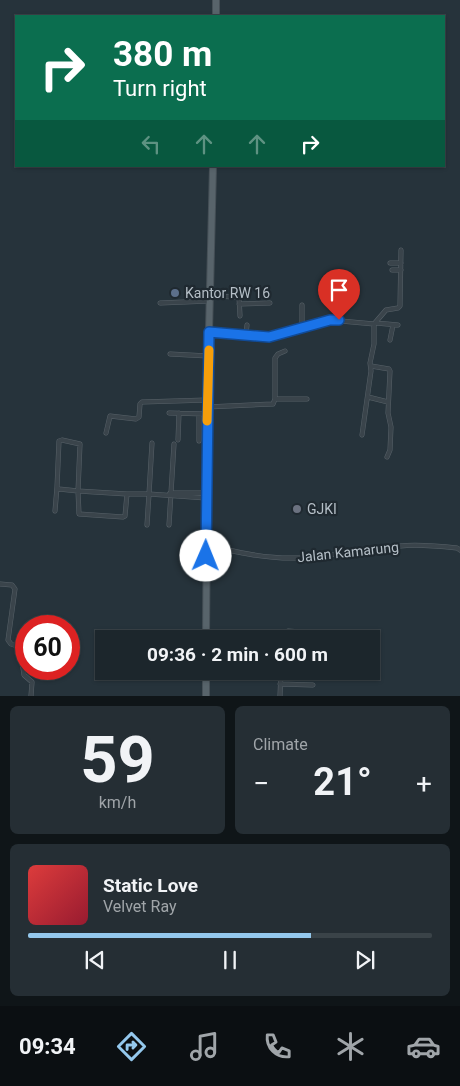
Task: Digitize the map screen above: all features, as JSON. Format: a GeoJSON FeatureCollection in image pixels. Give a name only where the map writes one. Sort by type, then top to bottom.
{"type":"FeatureCollection","features":[{"type":"Feature","properties":{"kind":"main road"},"geometry":{"type":"LineString","coordinates":[[216,0],[216,15]]}},
{"type":"Feature","properties":{"kind":"main road"},"geometry":{"type":"LineString","coordinates":[[206,630],[207,410],[213,167]]}},
{"type":"Feature","properties":{"kind":"main road"},"geometry":{"type":"LineString","coordinates":[[206,680],[206,696]]}},
{"type":"Feature","properties":{"kind":"street"},"geometry":{"type":"LineString","coordinates":[[362,435],[368,397],[375,324],[386,310],[400,306],[401,250]]}},
{"type":"Feature","properties":{"kind":"street"},"geometry":{"type":"LineString","coordinates":[[390,263],[401,263]]}},
{"type":"Feature","properties":{"kind":"street"},"geometry":{"type":"LineString","coordinates":[[392,270],[401,270]]}},
{"type":"Feature","properties":{"kind":"street"},"geometry":{"type":"LineString","coordinates":[[160,303],[239,297],[240,316]]}},
{"type":"Feature","properties":{"kind":"street"},"geometry":{"type":"LineString","coordinates":[[239,304],[270,302]]}},
{"type":"Feature","properties":{"kind":"street"},"geometry":{"type":"LineString","coordinates":[[302,305],[302,328]]}},
{"type":"Feature","properties":{"kind":"street"},"geometry":{"type":"LineString","coordinates":[[209,332],[269,337],[330,320],[398,325]]}},
{"type":"Feature","properties":{"kind":"street"},"geometry":{"type":"LineString","coordinates":[[246,334],[247,325]]}},
{"type":"Feature","properties":{"kind":"street"},"geometry":{"type":"LineString","coordinates":[[390,340],[392,325]]}},
{"type":"Feature","properties":{"kind":"street"},"geometry":{"type":"LineString","coordinates":[[106,433],[110,416],[136,420],[139,417],[140,404],[142,402],[207,410],[273,404],[275,399],[275,358],[278,354],[285,351]]}},
{"type":"Feature","properties":{"kind":"street"},"geometry":{"type":"LineString","coordinates":[[170,354],[208,356]]}},
{"type":"Feature","properties":{"kind":"street"},"geometry":{"type":"LineString","coordinates":[[370,366],[390,370],[388,413],[391,427],[390,450],[387,457]]}},
{"type":"Feature","properties":{"kind":"street"},"geometry":{"type":"LineString","coordinates":[[368,397],[388,402]]}},
{"type":"Feature","properties":{"kind":"street"},"geometry":{"type":"LineString","coordinates":[[275,399],[307,399]]}},
{"type":"Feature","properties":{"kind":"street"},"geometry":{"type":"LineString","coordinates":[[169,413],[199,416],[207,410]]}},
{"type":"Feature","properties":{"kind":"street"},"geometry":{"type":"LineString","coordinates":[[169,525],[170,494],[179,413]]}},
{"type":"Feature","properties":{"kind":"street"},"geometry":{"type":"LineString","coordinates":[[199,416],[199,441]]}},
{"type":"Feature","properties":{"kind":"street"},"geometry":{"type":"LineString","coordinates":[[55,511],[59,442],[62,440],[80,445],[78,510],[80,515],[124,517],[127,494]]}},
{"type":"Feature","properties":{"kind":"street"},"geometry":{"type":"LineString","coordinates":[[147,525],[152,443]]}},
{"type":"Feature","properties":{"kind":"street"},"geometry":{"type":"LineString","coordinates":[[56,487],[127,494],[206,496]]}},
{"type":"Feature","properties":{"kind":"street","name":"Jalan Kamarung"},"geometry":{"type":"LineString","coordinates":[[206,545],[263,557],[296,558],[327,556],[400,546],[422,545],[459,548]]}},
{"type":"Feature","properties":{"kind":"street"},"geometry":{"type":"LineString","coordinates":[[0,584],[12,586],[15,589],[8,640],[11,644],[20,647],[24,675],[32,682],[31,696]]}},
{"type":"Feature","properties":{"kind":"street"},"geometry":{"type":"LineString","coordinates":[[280,680],[280,696]]}},
{"type":"Feature","properties":{"kind":"street"},"geometry":{"type":"LineString","coordinates":[[280,684],[313,685]]}},
{"type":"Feature","properties":{"kind":"slow traffic"},"geometry":{"type":"LineString","coordinates":[[207,421],[209,350]]}},
{"type":"Feature","properties":{"kind":"place","name":"Kantor RW 16"},"geometry":{"type":"Point","coordinates":[175,293]}},
{"type":"Feature","properties":{"kind":"place","name":"GJKI"},"geometry":{"type":"Point","coordinates":[297,509]}},
{"type":"Feature","properties":{"kind":"route"},"geometry":{"type":"LineString","coordinates":[[206,556],[209,332],[269,337],[330,320],[339,320]]}}]}
